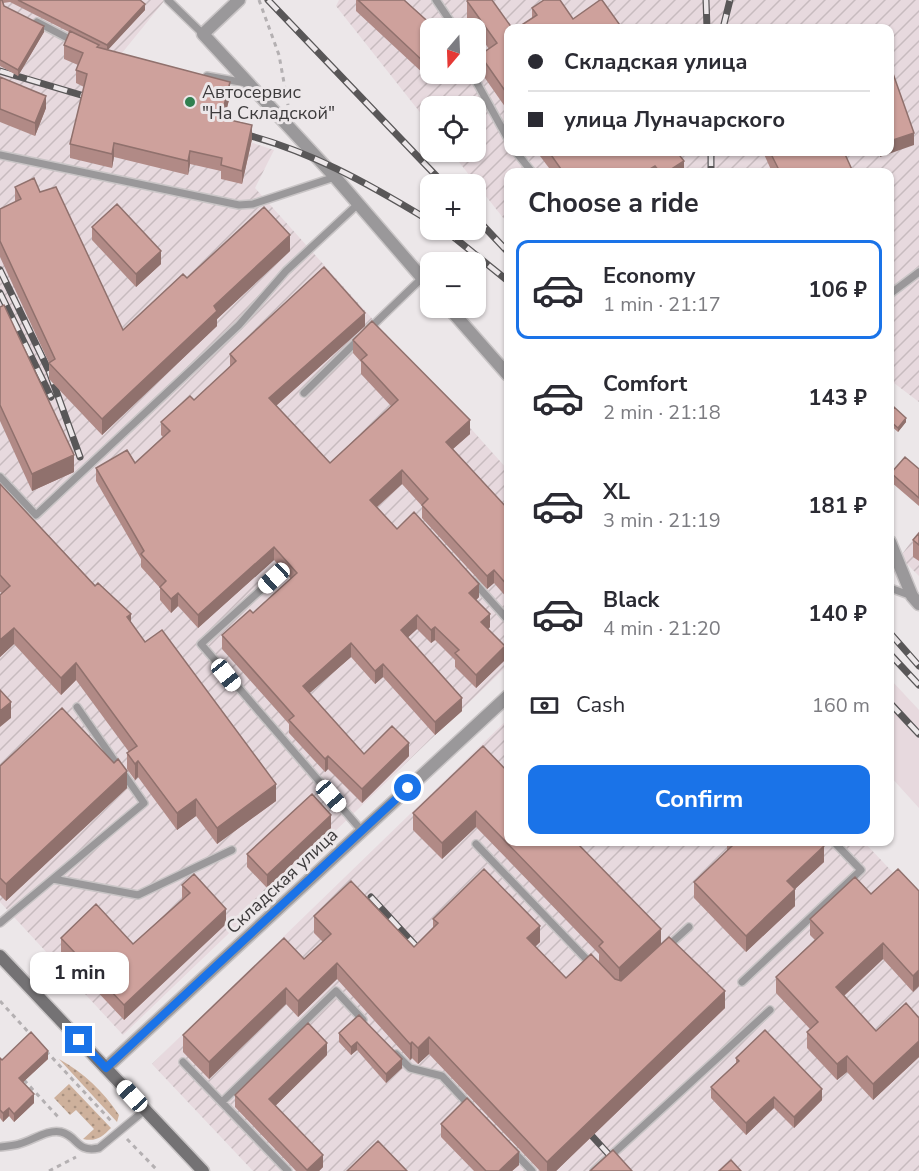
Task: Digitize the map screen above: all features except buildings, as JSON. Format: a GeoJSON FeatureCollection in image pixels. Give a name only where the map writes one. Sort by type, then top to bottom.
{"type":"FeatureCollection","features":[{"type":"Feature","properties":{"kind":"main road"},"geometry":{"type":"LineString","coordinates":[[0,956],[203,1171]]}},
{"type":"Feature","properties":{"kind":"street"},"geometry":{"type":"LineString","coordinates":[[239,0],[203,34],[335,177],[420,275]]}},
{"type":"Feature","properties":{"kind":"street"},"geometry":{"type":"LineString","coordinates":[[458,318],[504,370]]}},
{"type":"Feature","properties":{"kind":"street"},"geometry":{"type":"LineString","coordinates":[[894,551],[915,600]]}},
{"type":"Feature","properties":{"kind":"street","name":"Складская улица"},"geometry":{"type":"LineString","coordinates":[[106,1068],[504,700]]}},
{"type":"Feature","properties":{"kind":"lane"},"geometry":{"type":"LineString","coordinates":[[168,0],[203,34]]}},
{"type":"Feature","properties":{"kind":"lane"},"geometry":{"type":"LineString","coordinates":[[436,0],[448,18]]}},
{"type":"Feature","properties":{"kind":"lane"},"geometry":{"type":"LineString","coordinates":[[27,18],[80,44]]}},
{"type":"Feature","properties":{"kind":"lane"},"geometry":{"type":"LineString","coordinates":[[203,76],[249,84]]}},
{"type":"Feature","properties":{"kind":"lane"},"geometry":{"type":"LineString","coordinates":[[478,84],[504,132]]}},
{"type":"Feature","properties":{"kind":"lane"},"geometry":{"type":"LineString","coordinates":[[0,155],[239,205],[252,204],[335,177]]}},
{"type":"Feature","properties":{"kind":"lane"},"geometry":{"type":"LineString","coordinates":[[519,156],[529,168]]}},
{"type":"Feature","properties":{"kind":"lane"},"geometry":{"type":"LineString","coordinates":[[0,477],[36,516],[231,332],[286,271],[358,204]]}},
{"type":"Feature","properties":{"kind":"lane"},"geometry":{"type":"LineString","coordinates":[[894,291],[919,272]]}},
{"type":"Feature","properties":{"kind":"lane"},"geometry":{"type":"LineString","coordinates":[[304,393],[420,287]]}},
{"type":"Feature","properties":{"kind":"lane"},"geometry":{"type":"LineString","coordinates":[[468,576],[504,616]]}},
{"type":"Feature","properties":{"kind":"lane"},"geometry":{"type":"LineString","coordinates":[[274,578],[201,644],[362,831]]}},
{"type":"Feature","properties":{"kind":"lane"},"geometry":{"type":"LineString","coordinates":[[894,590],[915,600]]}},
{"type":"Feature","properties":{"kind":"lane"},"geometry":{"type":"LineString","coordinates":[[0,923],[144,803],[77,707]]}},
{"type":"Feature","properties":{"kind":"lane"},"geometry":{"type":"LineString","coordinates":[[476,844],[595,968]]}},
{"type":"Feature","properties":{"kind":"lane"},"geometry":{"type":"LineString","coordinates":[[742,982],[861,870],[838,846]]}},
{"type":"Feature","properties":{"kind":"lane"},"geometry":{"type":"LineString","coordinates":[[53,879],[138,895],[232,850]]}},
{"type":"Feature","properties":{"kind":"lane"},"geometry":{"type":"LineString","coordinates":[[658,956],[689,927]]}},
{"type":"Feature","properties":{"kind":"lane"},"geometry":{"type":"LineString","coordinates":[[222,1102],[336,992],[369,1026]]}},
{"type":"Feature","properties":{"kind":"lane"},"geometry":{"type":"LineString","coordinates":[[594,1171],[770,1010]]}},
{"type":"Feature","properties":{"kind":"lane"},"geometry":{"type":"LineString","coordinates":[[393,1051],[410,1068],[442,1077],[475,1111]]}},
{"type":"Feature","properties":{"kind":"lane"},"geometry":{"type":"LineString","coordinates":[[183,1062],[288,1171]]}},
{"type":"Feature","properties":{"kind":"lane"},"geometry":{"type":"LineString","coordinates":[[0,1147],[20,1144],[51,1133],[61,1132],[89,1150],[99,1148],[145,1110]]}},
{"type":"Feature","properties":{"kind":"lane"},"geometry":{"type":"LineString","coordinates":[[507,1145],[532,1171]]}},
{"type":"Feature","properties":{"kind":"path"},"geometry":{"type":"LineString","coordinates":[[260,0],[279,55],[292,131]]}},
{"type":"Feature","properties":{"kind":"path"},"geometry":{"type":"LineString","coordinates":[[0,1001],[32,1036]]}},
{"type":"Feature","properties":{"kind":"path"},"geometry":{"type":"LineString","coordinates":[[40,1045],[158,1171]]}},
{"type":"Feature","properties":{"kind":"path"},"geometry":{"type":"LineString","coordinates":[[16,1071],[65,1124]]}},
{"type":"Feature","properties":{"kind":"path"},"geometry":{"type":"LineString","coordinates":[[52,1171],[89,1150]]}},
{"type":"Feature","properties":{"kind":"shaded area"},"geometry":{"type":"Polygon","coordinates":[[[0,0],[165,0],[92,90],[274,150],[255,188],[504,466],[504,669],[123,1035],[0,902],[0,0]]]}},
{"type":"Feature","properties":{"kind":"shaded area"},"geometry":{"type":"Polygon","coordinates":[[[339,0],[919,0],[919,402],[894,383],[894,168],[504,168],[504,219],[486,196],[486,174],[468,174],[459,162],[486,162],[486,96],[420,96],[420,112],[336,6],[339,0]]]}},
{"type":"Feature","properties":{"kind":"shaded area"},"geometry":{"type":"Polygon","coordinates":[[[919,531],[919,576],[900,557],[919,531]]]}},
{"type":"Feature","properties":{"kind":"shaded area"},"geometry":{"type":"Polygon","coordinates":[[[894,683],[919,710],[919,808],[894,780],[894,683]]]}},
{"type":"Feature","properties":{"kind":"shaded area"},"geometry":{"type":"Polygon","coordinates":[[[504,723],[504,846],[868,846],[919,900],[919,1171],[253,1171],[152,1064],[504,723]]]}},
{"type":"Feature","properties":{"kind":"shaded area"},"geometry":{"type":"Polygon","coordinates":[[[59,1059],[77,1070],[100,1090],[119,1115],[117,1122],[59,1059]]]}},
{"type":"Feature","properties":{"kind":"shaded area"},"geometry":{"type":"Polygon","coordinates":[[[69,1084],[111,1128],[102,1136],[92,1140],[83,1139],[94,1129],[76,1110],[70,1115],[54,1098],[69,1084]]]}},
{"type":"Feature","properties":{"kind":"railway"},"geometry":{"type":"LineString","coordinates":[[268,0],[434,174]]}},
{"type":"Feature","properties":{"kind":"railway"},"geometry":{"type":"LineString","coordinates":[[706,0],[707,24]]}},
{"type":"Feature","properties":{"kind":"railway"},"geometry":{"type":"LineString","coordinates":[[724,24],[730,0]]}},
{"type":"Feature","properties":{"kind":"railway"},"geometry":{"type":"LineString","coordinates":[[0,71],[98,100]]}},
{"type":"Feature","properties":{"kind":"railway"},"geometry":{"type":"LineString","coordinates":[[235,132],[312,157],[420,215]]}},
{"type":"Feature","properties":{"kind":"railway"},"geometry":{"type":"LineString","coordinates":[[711,156],[711,168]]}},
{"type":"Feature","properties":{"kind":"railway"},"geometry":{"type":"LineString","coordinates":[[486,229],[504,248]]}},
{"type":"Feature","properties":{"kind":"railway"},"geometry":{"type":"LineString","coordinates":[[457,240],[504,278]]}},
{"type":"Feature","properties":{"kind":"railway"},"geometry":{"type":"LineString","coordinates":[[0,270],[49,371],[80,457]]}},
{"type":"Feature","properties":{"kind":"railway"},"geometry":{"type":"LineString","coordinates":[[0,293],[51,397]]}},
{"type":"Feature","properties":{"kind":"railway"},"geometry":{"type":"LineString","coordinates":[[894,638],[919,666]]}},
{"type":"Feature","properties":{"kind":"railway"},"geometry":{"type":"LineString","coordinates":[[894,658],[919,685]]}},
{"type":"Feature","properties":{"kind":"railway"},"geometry":{"type":"LineString","coordinates":[[894,707],[919,734]]}},
{"type":"Feature","properties":{"kind":"railway"},"geometry":{"type":"LineString","coordinates":[[371,897],[427,958]]}},
{"type":"Feature","properties":{"kind":"railway"},"geometry":{"type":"LineString","coordinates":[[582,1125],[624,1171]]}},
{"type":"Feature","properties":{"kind":"place","name":"Автосервис \"На Складской\""},"geometry":{"type":"Point","coordinates":[190,102]}},
{"type":"Feature","properties":{"kind":"route"},"geometry":{"type":"LineString","coordinates":[[79,1040],[106,1068],[408,788]]}}]}
